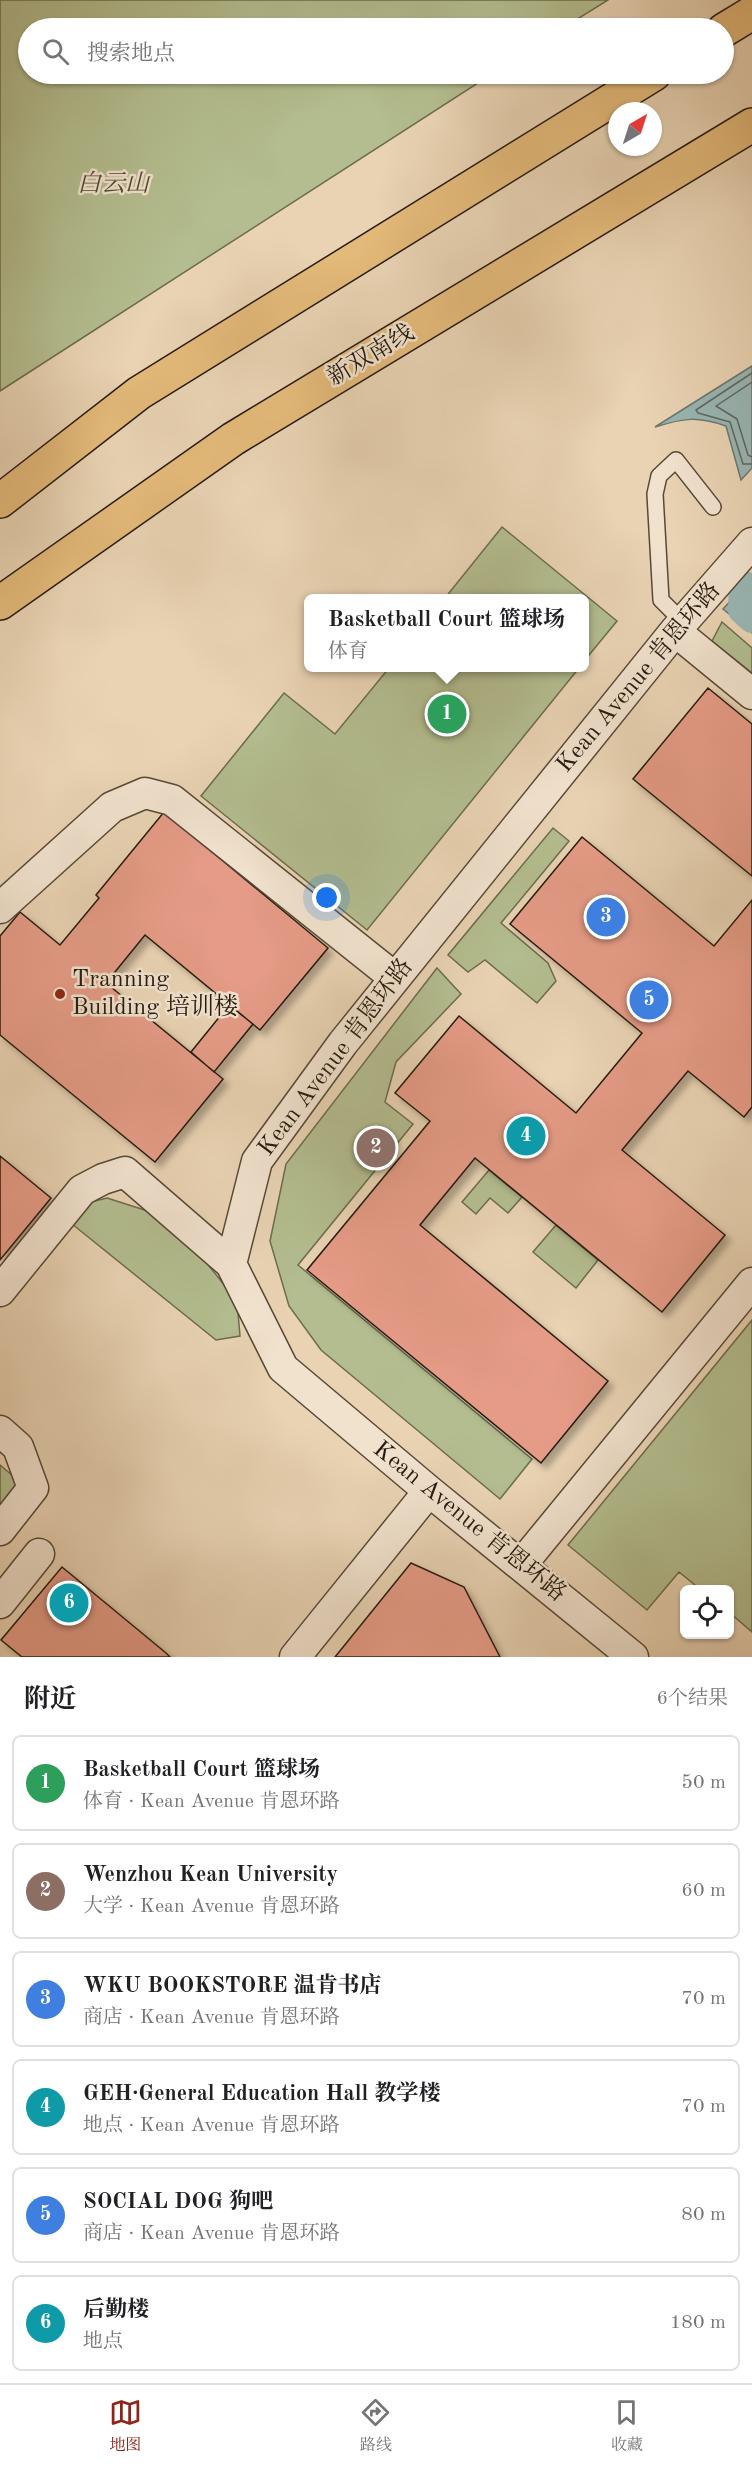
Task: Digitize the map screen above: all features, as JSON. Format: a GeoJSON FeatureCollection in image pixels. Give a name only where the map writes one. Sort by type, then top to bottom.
{"type":"FeatureCollection","features":[{"type":"Feature","properties":{"kind":"main road"},"geometry":{"type":"LineString","coordinates":[[734,23],[752,12]]}},
{"type":"Feature","properties":{"kind":"main road"},"geometry":{"type":"LineString","coordinates":[[0,501],[139,393],[638,84]]}},
{"type":"Feature","properties":{"kind":"main road","name":"新双南线"},"geometry":{"type":"LineString","coordinates":[[0,603],[233,440],[752,126]]}},
{"type":"Feature","properties":{"kind":"street","name":"Kean Avenue 肯恩环路"},"geometry":{"type":"LineString","coordinates":[[629,1656],[283,1368],[231,1264],[257,1161],[343,1043],[395,978],[679,627],[752,543]]}},
{"type":"Feature","properties":{"kind":"street"},"geometry":{"type":"LineString","coordinates":[[679,627],[752,694]]}},
{"type":"Feature","properties":{"kind":"street"},"geometry":{"type":"LineString","coordinates":[[0,908],[112,807],[145,793],[172,800],[395,978]]}},
{"type":"Feature","properties":{"kind":"street"},"geometry":{"type":"LineString","coordinates":[[0,1291],[82,1190],[103,1179],[125,1172],[231,1264]]}},
{"type":"Feature","properties":{"kind":"street"},"geometry":{"type":"LineString","coordinates":[[521,1565],[752,1283]]}},
{"type":"Feature","properties":{"kind":"street"},"geometry":{"type":"LineString","coordinates":[[0,1431],[18,1447],[33,1488],[0,1530]]}},
{"type":"Feature","properties":{"kind":"street"},"geometry":{"type":"LineString","coordinates":[[295,1657],[429,1491]]}},
{"type":"Feature","properties":{"kind":"street"},"geometry":{"type":"LineString","coordinates":[[0,1603],[39,1554]]}},
{"type":"Feature","properties":{"kind":"lane"},"geometry":{"type":"LineString","coordinates":[[679,627],[661,600],[655,494],[659,476],[676,460],[713,507]]}},
{"type":"Feature","properties":{"kind":"green space","name":"白云山"},"geometry":{"type":"Polygon","coordinates":[[[0,0],[608,0],[579,18],[18,18],[18,84],[476,84],[0,391],[0,0]]]}},
{"type":"Feature","properties":{"kind":"green space"},"geometry":{"type":"Polygon","coordinates":[[[502,527],[584,594],[448,594],[502,527]]]}},
{"type":"Feature","properties":{"kind":"green space"},"geometry":{"type":"Polygon","coordinates":[[[589,598],[617,621],[589,655],[589,598]]]}},
{"type":"Feature","properties":{"kind":"green space"},"geometry":{"type":"Polygon","coordinates":[[[722,622],[752,648],[752,673],[712,641],[722,622]]]}},
{"type":"Feature","properties":{"kind":"green space"},"geometry":{"type":"Polygon","coordinates":[[[386,672],[576,672],[367,930],[201,796],[284,693],[335,734],[386,672]]]}},
{"type":"Feature","properties":{"kind":"green space"},"geometry":{"type":"Polygon","coordinates":[[[553,828],[569,841],[501,923],[548,963],[556,981],[537,1003],[485,960],[468,972],[448,955],[553,828]]]}},
{"type":"Feature","properties":{"kind":"green space"},"geometry":{"type":"Polygon","coordinates":[[[437,968],[461,994],[396,1062],[385,1102],[413,1124],[298,1265],[532,1459],[500,1499],[321,1350],[289,1306],[270,1241],[286,1164],[437,968]]]}},
{"type":"Feature","properties":{"kind":"green space"},"geometry":{"type":"Polygon","coordinates":[[[489,1170],[522,1197],[508,1213],[490,1198],[476,1214],[462,1202],[489,1170]]]}},
{"type":"Feature","properties":{"kind":"green space"},"geometry":{"type":"Polygon","coordinates":[[[107,1198],[154,1213],[182,1232],[237,1301],[240,1336],[216,1340],[72,1224],[91,1202],[107,1198]]]}},
{"type":"Feature","properties":{"kind":"green space"},"geometry":{"type":"Polygon","coordinates":[[[556,1225],[598,1260],[576,1288],[533,1252],[556,1225]]]}},
{"type":"Feature","properties":{"kind":"green space"},"geometry":{"type":"Polygon","coordinates":[[[752,1320],[752,1632],[734,1616],[734,1585],[695,1585],[679,1572],[647,1610],[568,1545],[752,1320]]]}},
{"type":"Feature","properties":{"kind":"green space"},"geometry":{"type":"Polygon","coordinates":[[[0,1465],[25,1486],[0,1517],[0,1465]]]}},
{"type":"Feature","properties":{"kind":"water"},"geometry":{"type":"Polygon","coordinates":[[[752,366],[752,468],[741,480],[726,426],[690,419],[655,427],[752,366]]]}},
{"type":"Feature","properties":{"kind":"water"},"geometry":{"type":"Polygon","coordinates":[[[737,594],[752,605],[752,633],[723,609],[737,594]]]}},
{"type":"Feature","properties":{"kind":"building"},"geometry":{"type":"Polygon","coordinates":[[[708,688],[752,724],[752,876],[633,779],[708,688]]]}},
{"type":"Feature","properties":{"kind":"building","name":"Tranning Building 培训楼"},"geometry":{"type":"Polygon","coordinates":[[[164,812],[328,948],[260,1030],[145,935],[106,983],[223,1079],[155,1162],[0,1035],[0,936],[20,912],[60,945],[99,898],[96,895],[164,812]]]}},
{"type":"Feature","properties":{"kind":"building"},"geometry":{"type":"Polygon","coordinates":[[[582,837],[714,946],[752,900],[752,1107],[744,1117],[688,1071],[622,1150],[725,1235],[662,1312],[475,1158],[420,1225],[608,1381],[541,1463],[307,1270],[430,1121],[395,1093],[459,1016],[576,1113],[642,1033],[510,924],[582,837]]]}},
{"type":"Feature","properties":{"kind":"building"},"geometry":{"type":"Polygon","coordinates":[[[229,1005],[253,1024],[214,1072],[191,1052],[229,1005]]]}},
{"type":"Feature","properties":{"kind":"building"},"geometry":{"type":"Polygon","coordinates":[[[0,1156],[51,1198],[0,1260],[0,1156]]]}},
{"type":"Feature","properties":{"kind":"building"},"geometry":{"type":"Polygon","coordinates":[[[411,1563],[464,1587],[500,1657],[335,1657],[411,1563]]]}},
{"type":"Feature","properties":{"kind":"building"},"geometry":{"type":"Polygon","coordinates":[[[62,1567],[170,1657],[22,1657],[1,1640],[62,1567]]]}},
{"type":"Feature","properties":{"kind":"waterway"},"geometry":{"type":"LineString","coordinates":[[743,584],[742,610],[752,619]]}},
{"type":"Feature","properties":{"kind":"place","name":"Basketball Court 篮球场"},"geometry":{"type":"Point","coordinates":[447,714]}},
{"type":"Feature","properties":{"kind":"place","name":"WKU BOOKSTORE 温肯书店"},"geometry":{"type":"Point","coordinates":[606,917]}},
{"type":"Feature","properties":{"kind":"place","name":"Tranning Building 培训楼"},"geometry":{"type":"Point","coordinates":[60,994]}},
{"type":"Feature","properties":{"kind":"place","name":"SOCIAL DOG 狗吧"},"geometry":{"type":"Point","coordinates":[649,1000]}},
{"type":"Feature","properties":{"kind":"place","name":"GEH·General Education Hall 教学楼"},"geometry":{"type":"Point","coordinates":[526,1136]}},
{"type":"Feature","properties":{"kind":"place","name":"Wenzhou Kean University"},"geometry":{"type":"Point","coordinates":[376,1148]}},
{"type":"Feature","properties":{"kind":"place","name":"后勤楼"},"geometry":{"type":"Point","coordinates":[69,1603]}}]}
